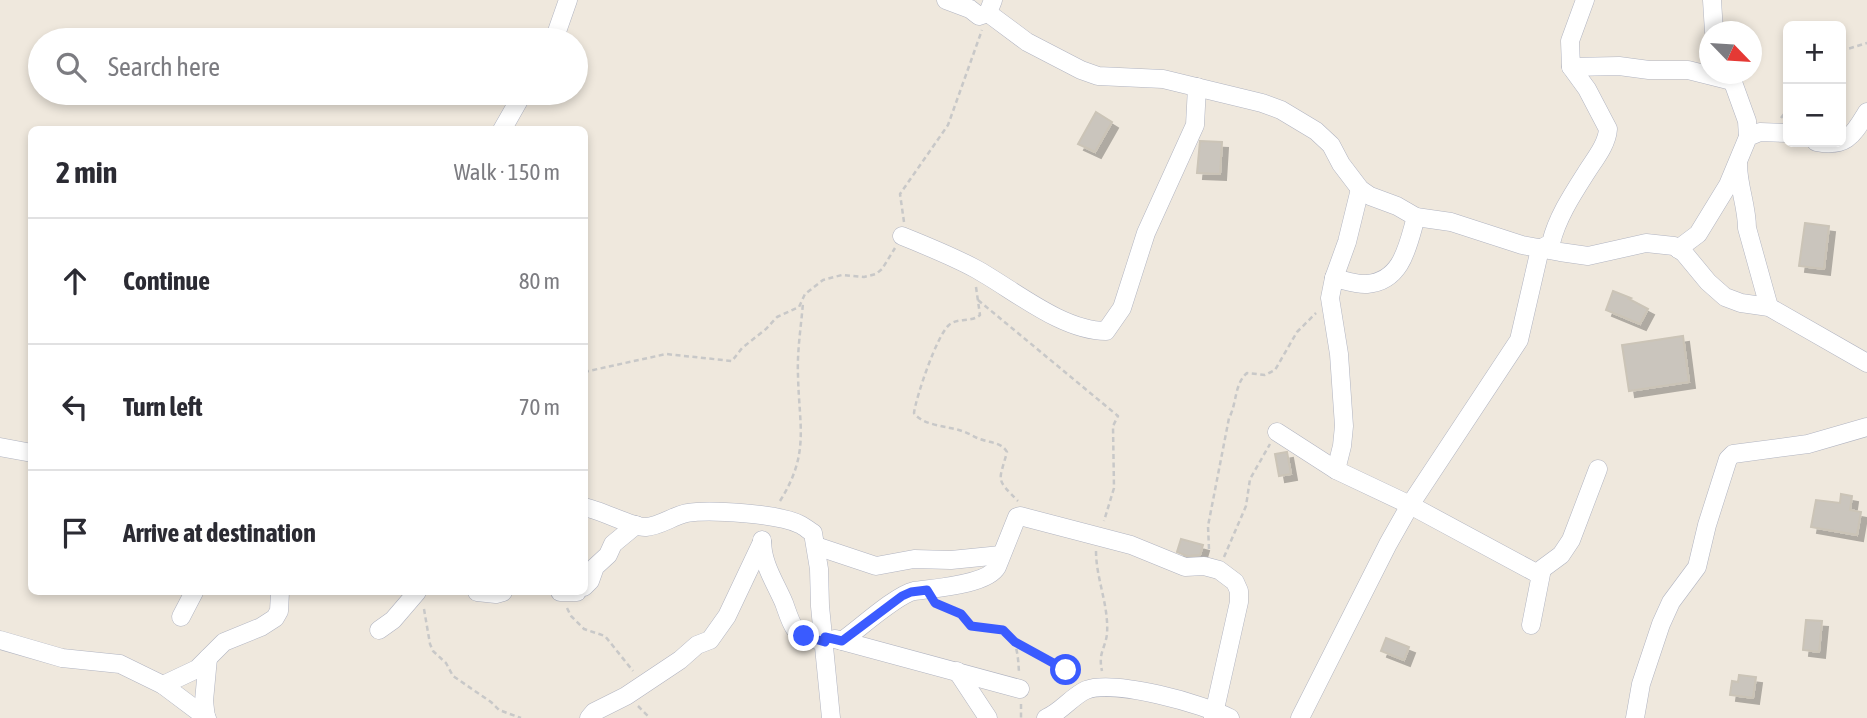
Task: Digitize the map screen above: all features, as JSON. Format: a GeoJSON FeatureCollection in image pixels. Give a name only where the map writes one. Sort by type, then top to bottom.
{"type":"FeatureCollection","features":[{"type":"Feature","properties":{"kind":"street"},"geometry":{"type":"LineString","coordinates":[[558,28],[568,0]]}},
{"type":"Feature","properties":{"kind":"street"},"geometry":{"type":"LineString","coordinates":[[946,0],[970,9],[979,16],[990,7],[1027,42],[1098,76],[1163,79],[1281,110],[1316,131],[1331,145],[1341,164],[1360,189],[1416,217],[1451,222],[1540,248],[1588,256],[1646,243],[1674,246],[1726,297],[1769,307],[1867,363]]}},
{"type":"Feature","properties":{"kind":"street"},"geometry":{"type":"LineString","coordinates":[[1540,248],[1551,243],[1554,231],[1572,196],[1607,135],[1608,129],[1587,89],[1571,67],[1570,41],[1585,0]]}},
{"type":"Feature","properties":{"kind":"street"},"geometry":{"type":"LineString","coordinates":[[1712,0],[1713,21]]}},
{"type":"Feature","properties":{"kind":"street"},"geometry":{"type":"LineString","coordinates":[[1571,67],[1619,66],[1699,72]]}},
{"type":"Feature","properties":{"kind":"street"},"geometry":{"type":"LineString","coordinates":[[1678,249],[1698,234],[1728,185],[1748,137],[1747,121],[1734,84]]}},
{"type":"Feature","properties":{"kind":"street"},"geometry":{"type":"LineString","coordinates":[[902,236],[974,268],[1045,311],[1093,331],[1106,331],[1122,308],[1146,233],[1195,125],[1197,87]]}},
{"type":"Feature","properties":{"kind":"street"},"geometry":{"type":"LineString","coordinates":[[504,126],[516,105]]}},
{"type":"Feature","properties":{"kind":"street"},"geometry":{"type":"LineString","coordinates":[[1846,140],[1867,112]]}},
{"type":"Feature","properties":{"kind":"street"},"geometry":{"type":"LineString","coordinates":[[1748,137],[1760,132],[1783,133]]}},
{"type":"Feature","properties":{"kind":"street"},"geometry":{"type":"LineString","coordinates":[[1738,158],[1747,228],[1769,307]]}},
{"type":"Feature","properties":{"kind":"street"},"geometry":{"type":"LineString","coordinates":[[1336,470],[1344,426],[1339,354],[1330,298],[1360,189]]}},
{"type":"Feature","properties":{"kind":"street"},"geometry":{"type":"LineString","coordinates":[[1334,278],[1364,285],[1389,276],[1405,258],[1416,217]]}},
{"type":"Feature","properties":{"kind":"street"},"geometry":{"type":"LineString","coordinates":[[1300,718],[1410,505],[1519,340],[1540,248]]}},
{"type":"Feature","properties":{"kind":"street"},"geometry":{"type":"LineString","coordinates":[[1635,718],[1641,684],[1661,624],[1671,602],[1697,567],[1728,459],[1733,454],[1808,444],[1867,428]]}},
{"type":"Feature","properties":{"kind":"street"},"geometry":{"type":"LineString","coordinates":[[1277,432],[1336,470],[1410,505],[1540,575]]}},
{"type":"Feature","properties":{"kind":"street"},"geometry":{"type":"LineString","coordinates":[[0,447],[28,452]]}},
{"type":"Feature","properties":{"kind":"street"},"geometry":{"type":"LineString","coordinates":[[1531,625],[1540,575],[1548,563],[1561,555],[1571,540],[1598,469]]}},
{"type":"Feature","properties":{"kind":"street"},"geometry":{"type":"LineString","coordinates":[[588,508],[636,525],[650,526],[700,511],[771,516],[801,524],[813,533],[830,640],[831,718]]}},
{"type":"Feature","properties":{"kind":"street"},"geometry":{"type":"LineString","coordinates":[[771,516],[764,529],[764,557],[772,583],[794,628],[804,636],[957,671],[1020,689]]}},
{"type":"Feature","properties":{"kind":"street"},"geometry":{"type":"LineString","coordinates":[[830,640],[911,592],[958,584],[991,574],[1017,517],[1131,545],[1185,567],[1212,568],[1235,582],[1239,602],[1213,714]]}},
{"type":"Feature","properties":{"kind":"street"},"geometry":{"type":"LineString","coordinates":[[588,583],[595,567],[608,555],[613,544],[636,525]]}},
{"type":"Feature","properties":{"kind":"street"},"geometry":{"type":"LineString","coordinates":[[589,718],[594,712],[625,696],[680,660],[692,648],[710,640],[727,615],[762,542]]}},
{"type":"Feature","properties":{"kind":"street"},"geometry":{"type":"LineString","coordinates":[[816,546],[876,566],[914,559],[958,560],[1001,555]]}},
{"type":"Feature","properties":{"kind":"street"},"geometry":{"type":"LineString","coordinates":[[181,617],[192,595]]}},
{"type":"Feature","properties":{"kind":"street"},"geometry":{"type":"LineString","coordinates":[[163,685],[188,675],[225,642],[275,618],[279,611],[280,595]]}},
{"type":"Feature","properties":{"kind":"street"},"geometry":{"type":"LineString","coordinates":[[379,630],[420,597]]}},
{"type":"Feature","properties":{"kind":"street"},"geometry":{"type":"LineString","coordinates":[[0,640],[62,658],[114,662],[163,685],[207,718]]}},
{"type":"Feature","properties":{"kind":"street"},"geometry":{"type":"LineString","coordinates":[[207,718],[204,701],[208,658]]}},
{"type":"Feature","properties":{"kind":"street"},"geometry":{"type":"LineString","coordinates":[[957,671],[988,718]]}},
{"type":"Feature","properties":{"kind":"street"},"geometry":{"type":"LineString","coordinates":[[1046,718],[1085,691],[1104,688],[1188,701],[1213,714],[1230,718]]}},
{"type":"Feature","properties":{"kind":"path"},"geometry":{"type":"LineString","coordinates":[[588,371],[666,354],[695,355],[730,362],[777,317],[795,310],[805,294],[830,277],[864,277],[876,274],[882,269],[904,228],[900,194],[948,125],[990,7]]}},
{"type":"Feature","properties":{"kind":"path"},"geometry":{"type":"LineString","coordinates":[[1846,49],[1867,43]]}},
{"type":"Feature","properties":{"kind":"path"},"geometry":{"type":"LineString","coordinates":[[974,268],[979,317],[953,323],[944,331],[921,387],[915,413],[924,421],[963,431],[1006,449],[1007,454],[1000,474],[1001,484],[1037,521]]}},
{"type":"Feature","properties":{"kind":"path"},"geometry":{"type":"LineString","coordinates":[[1212,568],[1208,526],[1228,418],[1234,409],[1241,378],[1247,373],[1265,375],[1275,370],[1297,332],[1330,298]]}},
{"type":"Feature","properties":{"kind":"path"},"geometry":{"type":"LineString","coordinates":[[771,516],[792,483],[802,449],[798,377],[803,299]]}},
{"type":"Feature","properties":{"kind":"path"},"geometry":{"type":"LineString","coordinates":[[978,300],[1118,416],[1113,426],[1114,488],[1110,507],[1097,537],[1096,555],[1106,603],[1107,636],[1099,657],[1104,688]]}},
{"type":"Feature","properties":{"kind":"path"},"geometry":{"type":"LineString","coordinates":[[1212,568],[1246,506],[1250,480],[1277,432]]}},
{"type":"Feature","properties":{"kind":"path"},"geometry":{"type":"LineString","coordinates":[[927,590],[935,603],[961,614],[971,626],[1003,630],[1015,642],[1104,688]]}},
{"type":"Feature","properties":{"kind":"path"},"geometry":{"type":"LineString","coordinates":[[567,596],[574,621],[589,632],[605,636],[627,667],[647,680]]}},
{"type":"Feature","properties":{"kind":"path"},"geometry":{"type":"LineString","coordinates":[[420,597],[430,644],[453,676],[492,702],[499,710],[521,718]]}},
{"type":"Feature","properties":{"kind":"path"},"geometry":{"type":"LineString","coordinates":[[1015,642],[1021,718]]}},
{"type":"Feature","properties":{"kind":"building"},"geometry":{"type":"Polygon","coordinates":[[[1096,112],[1112,122],[1095,152],[1078,144],[1096,112]]]}},
{"type":"Feature","properties":{"kind":"building"},"geometry":{"type":"Polygon","coordinates":[[[1200,141],[1222,142],[1220,174],[1197,173],[1200,141]]]}},
{"type":"Feature","properties":{"kind":"building"},"geometry":{"type":"Polygon","coordinates":[[[1805,223],[1829,226],[1824,269],[1799,266],[1805,223]]]}},
{"type":"Feature","properties":{"kind":"building"},"geometry":{"type":"Polygon","coordinates":[[[1613,291],[1648,309],[1640,324],[1606,310],[1613,291]]]}},
{"type":"Feature","properties":{"kind":"building"},"geometry":{"type":"Polygon","coordinates":[[[1683,336],[1689,382],[1629,391],[1622,345],[1683,336]]]}},
{"type":"Feature","properties":{"kind":"building"},"geometry":{"type":"Polygon","coordinates":[[[1287,452],[1291,474],[1279,476],[1275,454],[1287,452]]]}},
{"type":"Feature","properties":{"kind":"building"},"geometry":{"type":"Polygon","coordinates":[[[1841,494],[1852,496],[1850,510],[1861,512],[1857,535],[1811,527],[1816,500],[1840,503],[1841,494]]]}},
{"type":"Feature","properties":{"kind":"building"},"geometry":{"type":"Polygon","coordinates":[[[1181,539],[1203,545],[1200,555],[1187,556],[1177,552],[1181,539]]]}},
{"type":"Feature","properties":{"kind":"building"},"geometry":{"type":"Polygon","coordinates":[[[1806,620],[1822,621],[1819,652],[1803,650],[1806,620]]]}},
{"type":"Feature","properties":{"kind":"building"},"geometry":{"type":"Polygon","coordinates":[[[1386,638],[1409,647],[1404,660],[1381,651],[1386,638]]]}},
{"type":"Feature","properties":{"kind":"building"},"geometry":{"type":"Polygon","coordinates":[[[1739,675],[1756,677],[1753,698],[1730,695],[1732,681],[1738,682],[1739,675]]]}},
{"type":"Feature","properties":{"kind":"route"},"geometry":{"type":"LineString","coordinates":[[804,636],[825,642],[825,637],[842,641],[902,596],[927,590],[935,603],[961,614],[971,626],[1003,630],[1015,642],[1066,670]]}}]}
